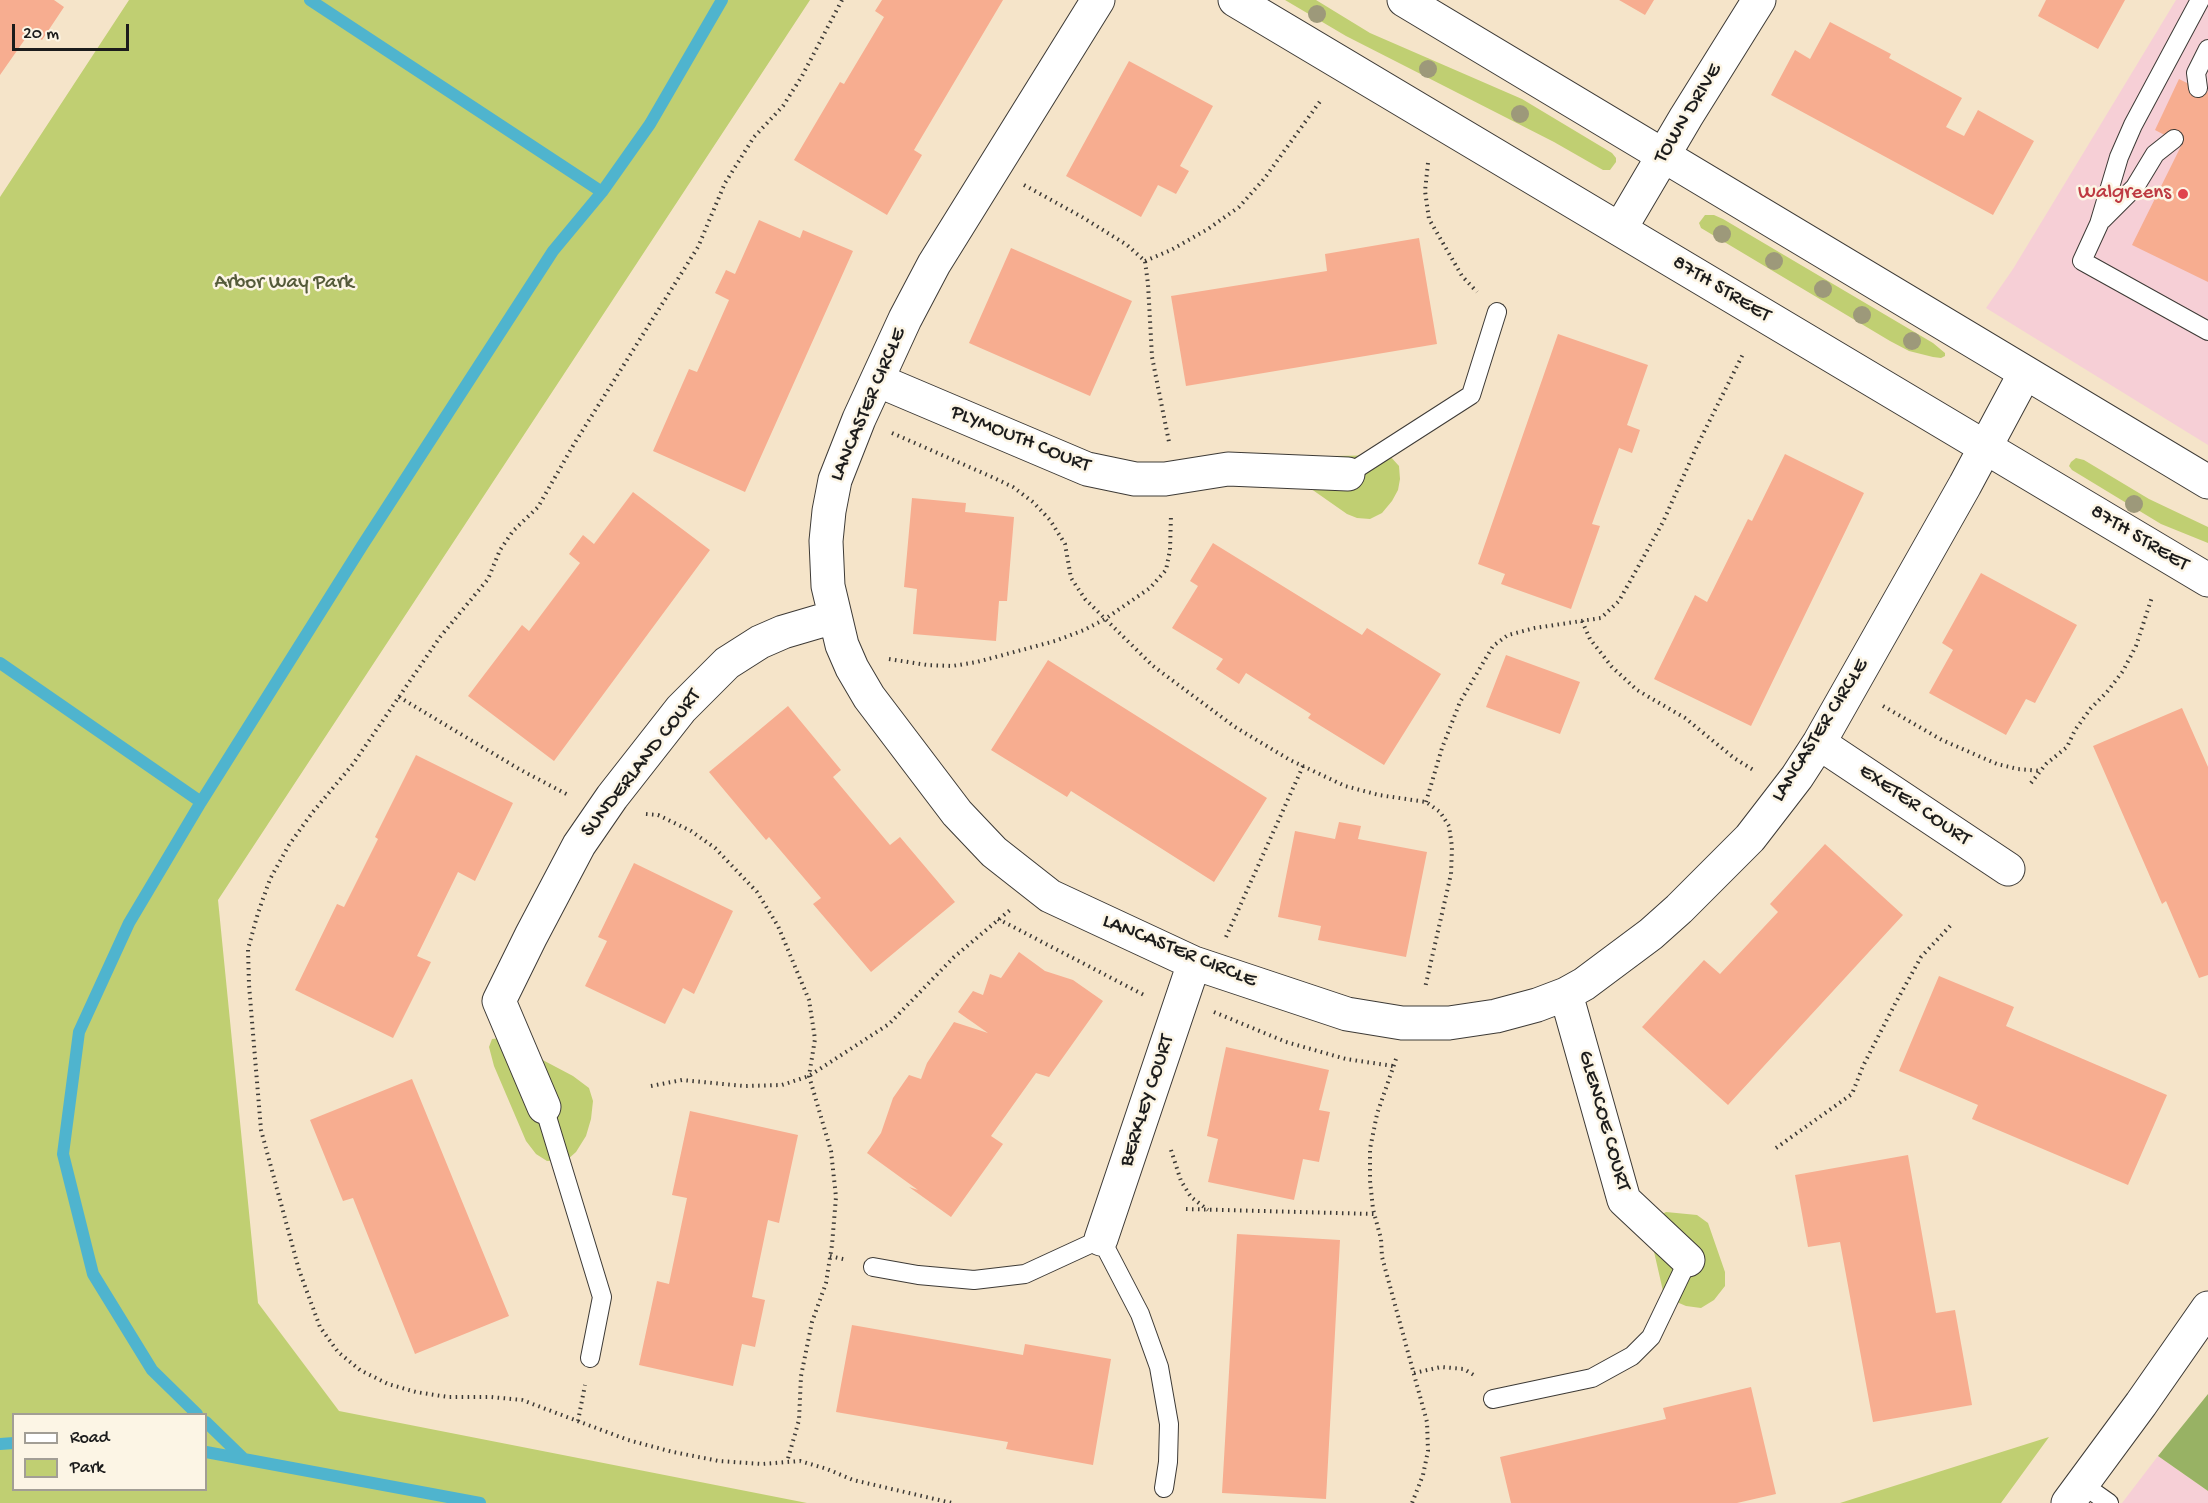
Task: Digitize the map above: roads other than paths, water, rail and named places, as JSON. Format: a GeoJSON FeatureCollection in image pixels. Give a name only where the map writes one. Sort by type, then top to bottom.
{"type":"FeatureCollection","features":[{"type":"Feature","properties":{"kind":"street","name":"LANCASTER CIRCLE"},"geometry":{"type":"LineString","coordinates":[[1098,0],[934,264],[905,319],[852,432],[835,480],[829,511],[826,541],[828,586],[834,617],[848,659],[869,697],[957,813],[994,852],[1050,896],[1194,963],[1347,1014],[1402,1023],[1449,1023],[1496,1016],[1537,1005],[1584,984],[1651,934],[1679,909],[1750,838],[1797,777],[1819,743],[2025,373]]}},
{"type":"Feature","properties":{"kind":"street","name":"87TH STREET"},"geometry":{"type":"LineString","coordinates":[[1235,0],[2208,580]]}},
{"type":"Feature","properties":{"kind":"street"},"geometry":{"type":"LineString","coordinates":[[1404,0],[2208,482]]}},
{"type":"Feature","properties":{"kind":"street","name":"TOWN DRIVE"},"geometry":{"type":"LineString","coordinates":[[1620,229],[1759,0]]}},
{"type":"Feature","properties":{"kind":"street","name":"PLYMOUTH COURT"},"geometry":{"type":"LineString","coordinates":[[877,380],[1087,469],[1135,478],[1165,479],[1228,470],[1348,474]]}},
{"type":"Feature","properties":{"kind":"street","name":"SUNDERLAND COURT"},"geometry":{"type":"LineString","coordinates":[[544,1107],[499,1001],[579,845],[612,797],[681,709],[727,663],[759,642],[783,632],[834,617]]}},
{"type":"Feature","properties":{"kind":"street","name":"EXETER COURT"},"geometry":{"type":"LineString","coordinates":[[1819,743],[2008,869]]}},
{"type":"Feature","properties":{"kind":"street","name":"BERKLEY COURT"},"geometry":{"type":"LineString","coordinates":[[1101,1239],[1194,963]]}},
{"type":"Feature","properties":{"kind":"street","name":"GLENCOE COURT"},"geometry":{"type":"LineString","coordinates":[[1566,994],[1624,1200],[1688,1260]]}},
{"type":"Feature","properties":{"kind":"street"},"geometry":{"type":"LineString","coordinates":[[2074,1494],[2208,1308]]}},
{"type":"Feature","properties":{"kind":"lane"},"geometry":{"type":"LineString","coordinates":[[2200,0],[2133,125],[2119,157],[2099,224],[2082,261],[2208,331]]}},
{"type":"Feature","properties":{"kind":"lane"},"geometry":{"type":"LineString","coordinates":[[2193,81],[2208,50]]}},
{"type":"Feature","properties":{"kind":"lane"},"geometry":{"type":"LineString","coordinates":[[2099,224],[2134,187],[2166,136]]}},
{"type":"Feature","properties":{"kind":"lane"},"geometry":{"type":"LineString","coordinates":[[1348,474],[1471,395],[1497,312]]}},
{"type":"Feature","properties":{"kind":"lane"},"geometry":{"type":"LineString","coordinates":[[544,1107],[602,1297],[590,1358]]}},
{"type":"Feature","properties":{"kind":"lane"},"geometry":{"type":"LineString","coordinates":[[873,1267],[918,1275],[974,1280],[1025,1274],[1101,1239],[1140,1314],[1159,1367],[1169,1424],[1164,1488]]}},
{"type":"Feature","properties":{"kind":"lane"},"geometry":{"type":"LineString","coordinates":[[1493,1399],[1592,1378],[1632,1356],[1651,1337],[1688,1260]]}},
{"type":"Feature","properties":{"kind":"lane"},"geometry":{"type":"LineString","coordinates":[[2074,1494],[2109,1503]]}},
{"type":"Feature","properties":{"kind":"waterway"},"geometry":{"type":"LineString","coordinates":[[310,0],[602,192]]}},
{"type":"Feature","properties":{"kind":"waterway"},"geometry":{"type":"LineString","coordinates":[[196,1413],[152,1370],[93,1274],[63,1154],[79,1032],[129,923],[201,802],[362,546],[553,251],[602,192],[650,124],[722,0]]}},
{"type":"Feature","properties":{"kind":"waterway"},"geometry":{"type":"LineString","coordinates":[[0,663],[201,802]]}},
{"type":"Feature","properties":{"kind":"waterway"},"geometry":{"type":"LineString","coordinates":[[207,1423],[243,1458]]}},
{"type":"Feature","properties":{"kind":"waterway"},"geometry":{"type":"LineString","coordinates":[[0,1444],[12,1443]]}},
{"type":"Feature","properties":{"kind":"waterway"},"geometry":{"type":"LineString","coordinates":[[207,1452],[480,1503]]}},
{"type":"Feature","properties":{"kind":"place","name":"Walgreens"},"geometry":{"type":"Point","coordinates":[2183,194]}},
{"type":"Feature","properties":{"kind":"park label","name":"Arbor Way Park"},"geometry":{"type":"Point","coordinates":[284,284]}}]}
